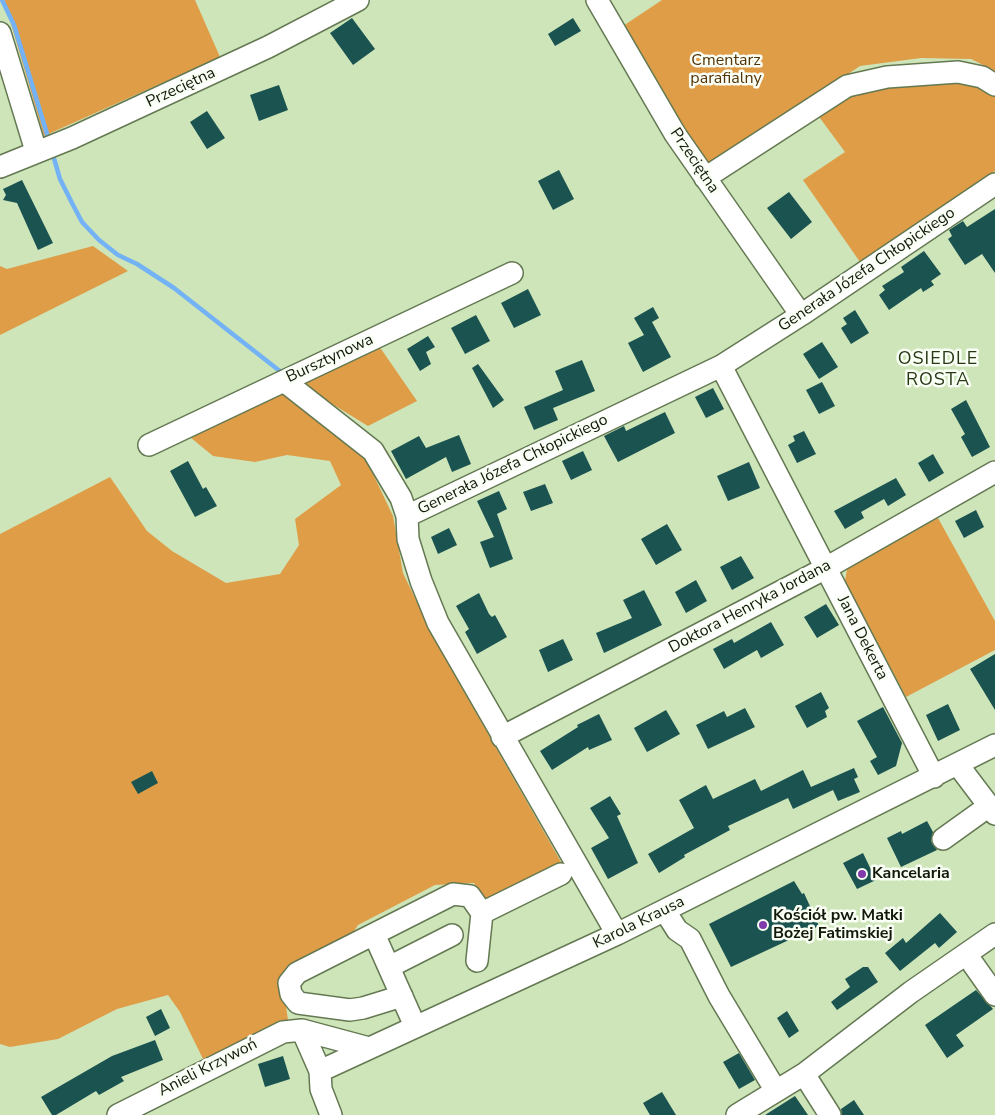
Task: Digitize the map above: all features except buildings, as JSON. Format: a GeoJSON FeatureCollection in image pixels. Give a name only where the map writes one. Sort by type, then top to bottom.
{"type":"FeatureCollection","features":[{"type":"Feature","properties":{"kind":"street","name":"Przeciętna"},"geometry":{"type":"LineString","coordinates":[[0,167],[72,138],[268,47],[358,0]]}},
{"type":"Feature","properties":{"kind":"street","name":"Przeciętna"},"geometry":{"type":"LineString","coordinates":[[597,0],[670,126],[801,316]]}},
{"type":"Feature","properties":{"kind":"street"},"geometry":{"type":"LineString","coordinates":[[0,33],[36,151]]}},
{"type":"Feature","properties":{"kind":"street"},"geometry":{"type":"LineString","coordinates":[[705,178],[847,86],[887,77],[958,72],[982,77],[995,85]]}},
{"type":"Feature","properties":{"kind":"street","name":"Generała Józefa Chłopickiego"},"geometry":{"type":"LineString","coordinates":[[617,934],[502,737],[438,622],[421,581],[408,539],[406,516],[721,366],[801,316],[995,184]]}},
{"type":"Feature","properties":{"kind":"street","name":"Bursztynowa"},"geometry":{"type":"LineString","coordinates":[[149,445],[512,273]]}},
{"type":"Feature","properties":{"kind":"street","name":"Jana Dekerta"},"geometry":{"type":"LineString","coordinates":[[721,366],[934,777]]}},
{"type":"Feature","properties":{"kind":"street"},"geometry":{"type":"LineString","coordinates":[[284,381],[373,451],[401,498],[406,516]]}},
{"type":"Feature","properties":{"kind":"street","name":"Doktora Henryka Jordana"},"geometry":{"type":"LineString","coordinates":[[502,737],[826,568],[995,472]]}},
{"type":"Feature","properties":{"kind":"street","name":"Karola Krausa"},"geometry":{"type":"LineString","coordinates":[[320,1071],[665,911],[995,745]]}},
{"type":"Feature","properties":{"kind":"street"},"geometry":{"type":"LineString","coordinates":[[942,839],[992,810],[958,765]]}},
{"type":"Feature","properties":{"kind":"street"},"geometry":{"type":"LineString","coordinates":[[482,913],[561,874]]}},
{"type":"Feature","properties":{"kind":"street"},"geometry":{"type":"LineString","coordinates":[[402,996],[350,1010],[298,1002],[291,994],[290,983],[297,973],[453,894],[462,893],[470,896],[482,913],[477,961]]}},
{"type":"Feature","properties":{"kind":"street"},"geometry":{"type":"LineString","coordinates":[[665,911],[677,930],[690,939],[720,996],[776,1091]]}},
{"type":"Feature","properties":{"kind":"street"},"geometry":{"type":"LineString","coordinates":[[374,934],[415,1026]]}},
{"type":"Feature","properties":{"kind":"street"},"geometry":{"type":"LineString","coordinates":[[737,1115],[804,1074],[910,992],[995,934]]}},
{"type":"Feature","properties":{"kind":"street"},"geometry":{"type":"LineString","coordinates":[[389,967],[452,935]]}},
{"type":"Feature","properties":{"kind":"street"},"geometry":{"type":"LineString","coordinates":[[966,954],[995,994]]}},
{"type":"Feature","properties":{"kind":"street"},"geometry":{"type":"LineString","coordinates":[[302,1030],[320,1071],[321,1089],[331,1115]]}},
{"type":"Feature","properties":{"kind":"street","name":"Anieli Krzywoń"},"geometry":{"type":"LineString","coordinates":[[118,1115],[267,1038],[283,1032],[302,1030],[369,1048]]}},
{"type":"Feature","properties":{"kind":"street"},"geometry":{"type":"LineString","coordinates":[[804,1074],[830,1115]]}},
{"type":"Feature","properties":{"kind":"green space"},"geometry":{"type":"Polygon","coordinates":[[[4,0],[195,0],[220,57],[44,136],[4,0]]]}},
{"type":"Feature","properties":{"kind":"green space","name":"Cmentarz parafialny"},"geometry":{"type":"Polygon","coordinates":[[[662,0],[995,0],[995,71],[971,59],[921,58],[860,66],[706,169],[620,28],[662,0]]]}},
{"type":"Feature","properties":{"kind":"green space"},"geometry":{"type":"Polygon","coordinates":[[[958,82],[980,86],[995,96],[995,171],[860,262],[803,180],[845,152],[817,114],[849,94],[892,86],[958,82]]]}},
{"type":"Feature","properties":{"kind":"green space"},"geometry":{"type":"Polygon","coordinates":[[[93,246],[128,271],[0,335],[0,266],[7,269],[93,246]]]}},
{"type":"Feature","properties":{"kind":"green space"},"geometry":{"type":"Polygon","coordinates":[[[379,346],[417,401],[368,426],[298,383],[379,346]]]}},
{"type":"Feature","properties":{"kind":"green space"},"geometry":{"type":"Polygon","coordinates":[[[283,391],[365,457],[393,516],[403,573],[437,644],[565,869],[488,907],[474,883],[435,885],[358,925],[344,947],[283,985],[288,1020],[203,1059],[180,1012],[168,995],[117,1009],[58,1039],[10,1047],[0,1044],[0,534],[110,477],[147,531],[172,551],[226,583],[280,574],[299,545],[295,519],[341,485],[330,461],[287,455],[255,462],[213,456],[190,437],[283,391]]]}},
{"type":"Feature","properties":{"kind":"green space"},"geometry":{"type":"Polygon","coordinates":[[[938,518],[995,621],[995,650],[906,697],[845,581],[847,569],[938,518]]]}},
{"type":"Feature","properties":{"kind":"waterway"},"geometry":{"type":"LineString","coordinates":[[2,0],[14,25],[47,134]]}},
{"type":"Feature","properties":{"kind":"waterway"},"geometry":{"type":"LineString","coordinates":[[53,155],[60,179],[82,222],[99,240],[118,255],[137,264],[174,288],[281,372]]}},
{"type":"Feature","properties":{"kind":"place","name":"Kancelaria"},"geometry":{"type":"Point","coordinates":[862,874]}},
{"type":"Feature","properties":{"kind":"place","name":"Kościół pw. Matki Bożej Fatimskiej"},"geometry":{"type":"Point","coordinates":[763,925]}},
{"type":"Feature","properties":{"kind":"district","name":"OSIEDLE ROSTA"},"geometry":{"type":"Point","coordinates":[938,370]}}]}
